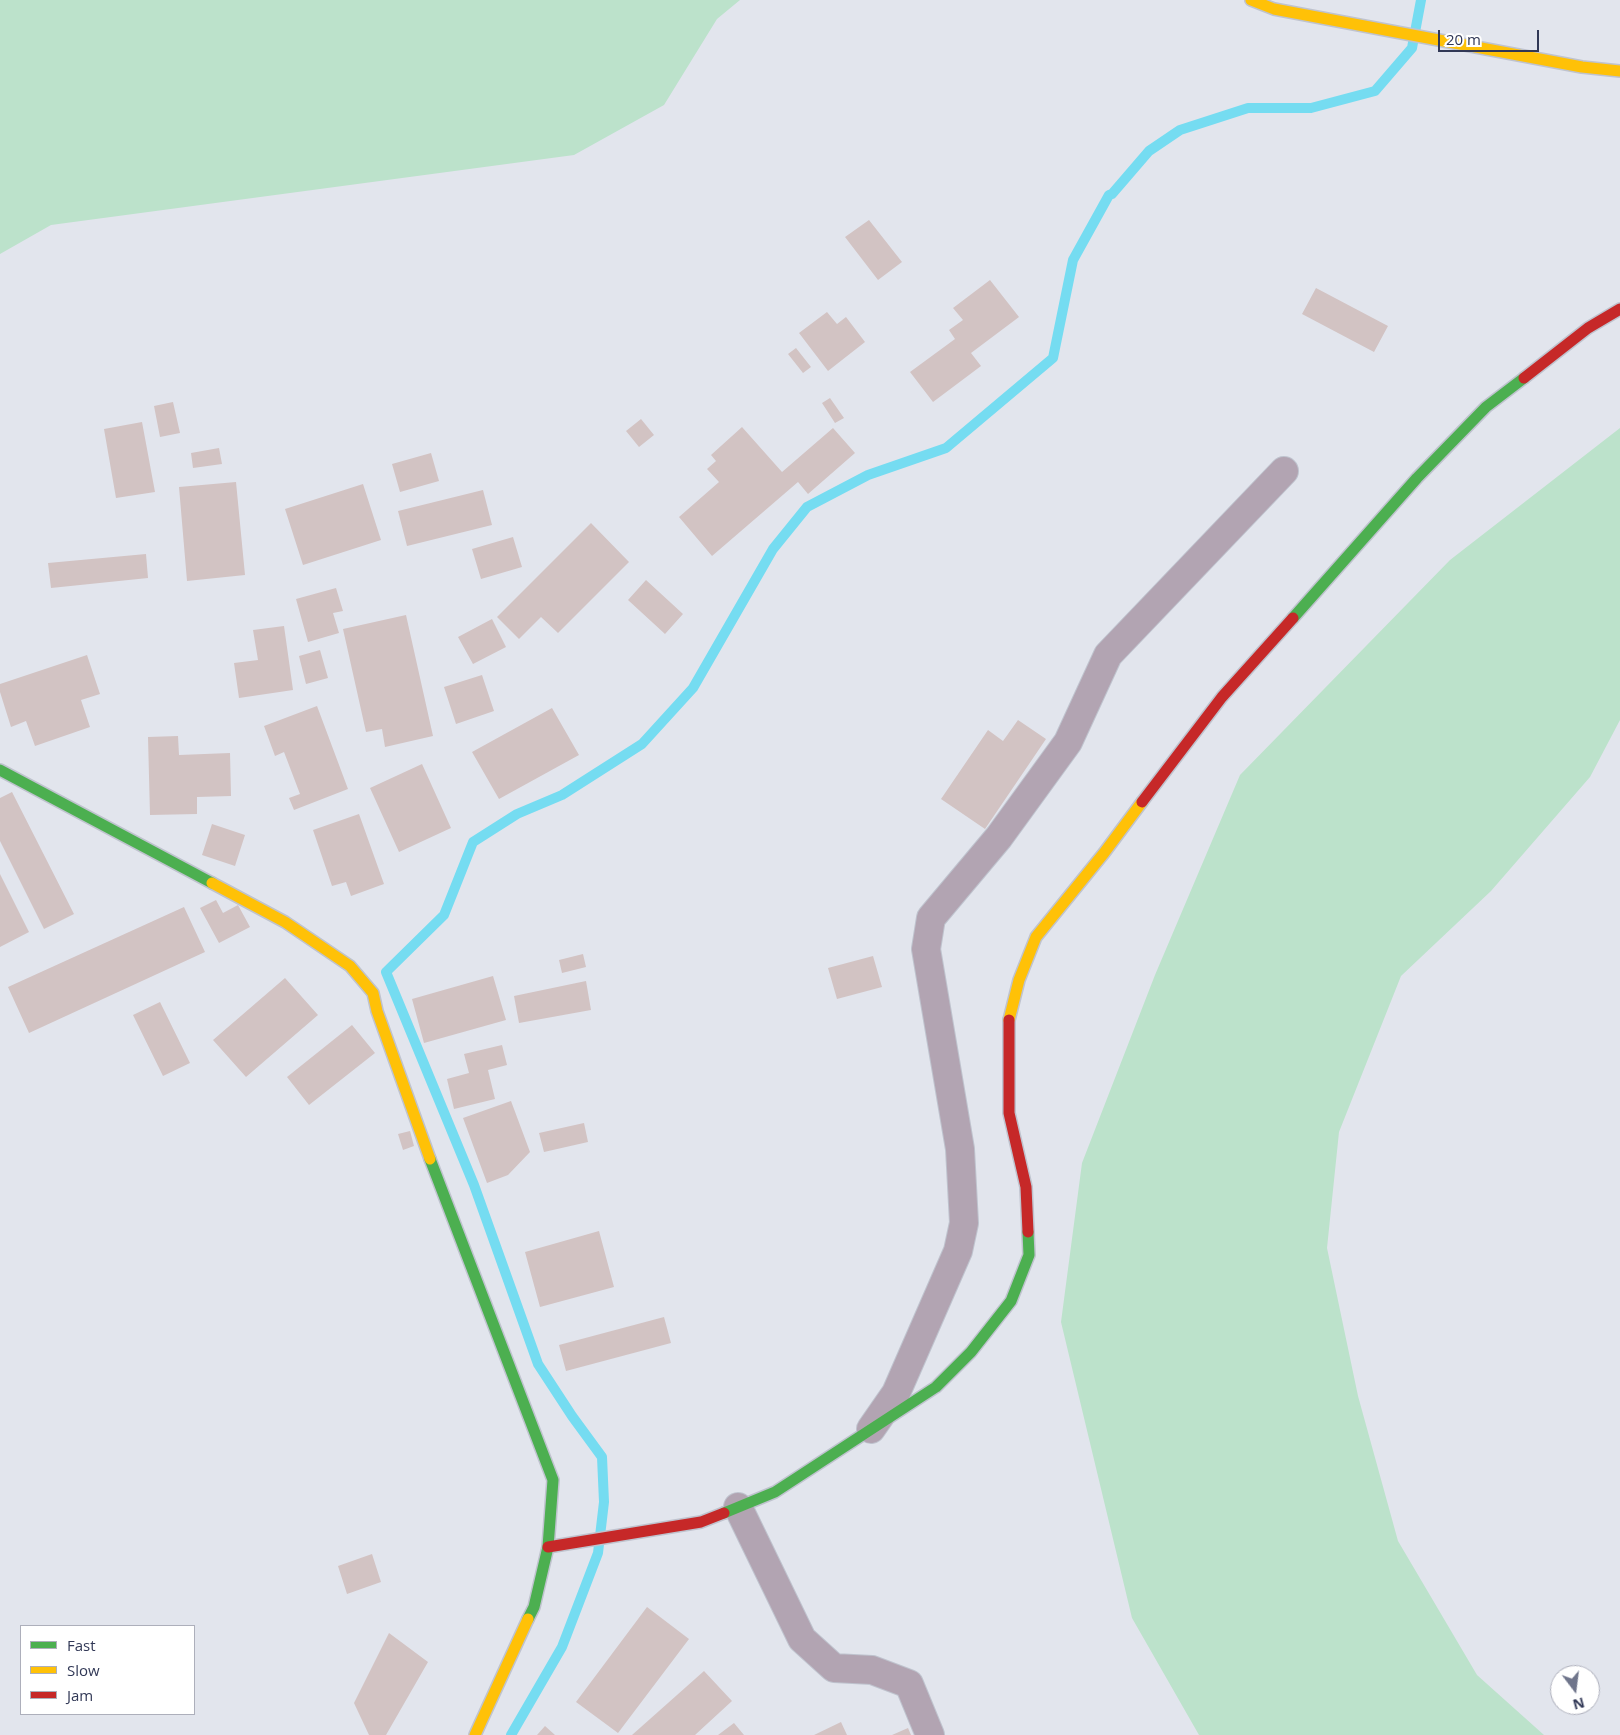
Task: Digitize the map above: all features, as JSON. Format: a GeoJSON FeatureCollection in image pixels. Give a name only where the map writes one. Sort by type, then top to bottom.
{"type":"FeatureCollection","features":[{"type":"Feature","properties":{"kind":"street"},"geometry":{"type":"LineString","coordinates":[[1250,0],[1274,9],[1582,67],[1620,70]]}},
{"type":"Feature","properties":{"kind":"street"},"geometry":{"type":"LineString","coordinates":[[548,1547],[701,1522],[775,1492],[936,1387],[970,1352],[1011,1301],[1029,1255],[1026,1187],[1009,1113],[1008,1022],[1019,980],[1036,937],[1104,852],[1222,697],[1417,478],[1486,407],[1588,328],[1620,309]]}},
{"type":"Feature","properties":{"kind":"street"},"geometry":{"type":"LineString","coordinates":[[870,1430],[896,1393],[958,1251],[964,1223],[960,1149],[926,949],[931,918],[999,837],[1068,742],[1108,655],[1284,471]]}},
{"type":"Feature","properties":{"kind":"street"},"geometry":{"type":"LineString","coordinates":[[0,770],[286,922],[350,966],[373,993],[377,1011],[420,1132],[553,1480],[548,1547],[534,1607],[475,1735]]}},
{"type":"Feature","properties":{"kind":"street"},"geometry":{"type":"LineString","coordinates":[[738,1507],[802,1639],[834,1668],[872,1670],[909,1684],[930,1735]]}},
{"type":"Feature","properties":{"kind":"green space"},"geometry":{"type":"Polygon","coordinates":[[[0,0],[740,0],[717,19],[664,105],[574,155],[51,225],[0,254],[0,0]]]}},
{"type":"Feature","properties":{"kind":"green space"},"geometry":{"type":"Polygon","coordinates":[[[1620,428],[1620,720],[1590,777],[1491,891],[1401,976],[1339,1132],[1327,1248],[1358,1396],[1398,1541],[1477,1675],[1544,1735],[1199,1735],[1132,1618],[1061,1322],[1082,1163],[1155,975],[1240,775],[1450,560],[1620,428]]]}},
{"type":"Feature","properties":{"kind":"building"},"geometry":{"type":"Polygon","coordinates":[[[869,220],[902,262],[878,280],[845,237],[869,220]]]}},
{"type":"Feature","properties":{"kind":"building"},"geometry":{"type":"Polygon","coordinates":[[[990,280],[1019,317],[971,353],[981,366],[933,402],[910,372],[955,339],[949,330],[963,320],[953,308],[990,280]]]}},
{"type":"Feature","properties":{"kind":"building"},"geometry":{"type":"Polygon","coordinates":[[[1316,288],[1388,326],[1374,352],[1302,314],[1316,288]]]}},
{"type":"Feature","properties":{"kind":"building"},"geometry":{"type":"Polygon","coordinates":[[[827,312],[837,324],[846,317],[865,342],[828,371],[799,333],[827,312]]]}},
{"type":"Feature","properties":{"kind":"building"},"geometry":{"type":"Polygon","coordinates":[[[796,348],[811,367],[803,373],[788,354],[796,348]]]}},
{"type":"Feature","properties":{"kind":"building"},"geometry":{"type":"Polygon","coordinates":[[[830,398],[844,418],[835,423],[822,403],[830,398]]]}},
{"type":"Feature","properties":{"kind":"building"},"geometry":{"type":"Polygon","coordinates":[[[173,402],[180,433],[160,437],[154,406],[173,402]]]}},
{"type":"Feature","properties":{"kind":"building"},"geometry":{"type":"Polygon","coordinates":[[[641,419],[654,435],[639,447],[626,431],[641,419]]]}},
{"type":"Feature","properties":{"kind":"building"},"geometry":{"type":"Polygon","coordinates":[[[142,422],[155,492],[116,498],[104,429],[142,422]]]}},
{"type":"Feature","properties":{"kind":"building"},"geometry":{"type":"Polygon","coordinates":[[[742,427],[782,472],[833,428],[855,453],[808,494],[798,482],[712,556],[679,517],[719,482],[707,469],[716,461],[711,455],[742,427]]]}},
{"type":"Feature","properties":{"kind":"building"},"geometry":{"type":"Polygon","coordinates":[[[219,448],[222,464],[193,468],[191,453],[219,448]]]}},
{"type":"Feature","properties":{"kind":"building"},"geometry":{"type":"Polygon","coordinates":[[[431,453],[439,481],[400,492],[392,464],[431,453]]]}},
{"type":"Feature","properties":{"kind":"building"},"geometry":{"type":"Polygon","coordinates":[[[236,482],[245,575],[187,581],[179,487],[236,482]]]}},
{"type":"Feature","properties":{"kind":"building"},"geometry":{"type":"Polygon","coordinates":[[[363,484],[381,540],[303,565],[285,509],[363,484]]]}},
{"type":"Feature","properties":{"kind":"building"},"geometry":{"type":"Polygon","coordinates":[[[483,490],[492,525],[407,546],[398,511],[483,490]]]}},
{"type":"Feature","properties":{"kind":"building"},"geometry":{"type":"Polygon","coordinates":[[[591,523],[629,562],[558,633],[541,617],[519,639],[497,617],[591,523]]]}},
{"type":"Feature","properties":{"kind":"building"},"geometry":{"type":"Polygon","coordinates":[[[513,537],[522,567],[481,579],[472,549],[513,537]]]}},
{"type":"Feature","properties":{"kind":"building"},"geometry":{"type":"Polygon","coordinates":[[[146,554],[148,578],[51,588],[48,563],[146,554]]]}},
{"type":"Feature","properties":{"kind":"building"},"geometry":{"type":"Polygon","coordinates":[[[646,580],[683,614],[665,634],[628,600],[646,580]]]}},
{"type":"Feature","properties":{"kind":"building"},"geometry":{"type":"Polygon","coordinates":[[[336,588],[343,611],[333,613],[339,633],[308,642],[296,599],[336,588]]]}},
{"type":"Feature","properties":{"kind":"building"},"geometry":{"type":"Polygon","coordinates":[[[406,615],[433,736],[385,747],[382,729],[366,732],[343,629],[406,615]]]}},
{"type":"Feature","properties":{"kind":"building"},"geometry":{"type":"Polygon","coordinates":[[[492,619],[506,647],[473,664],[458,637],[492,619]]]}},
{"type":"Feature","properties":{"kind":"building"},"geometry":{"type":"Polygon","coordinates":[[[284,626],[293,690],[239,698],[234,663],[258,660],[253,630],[284,626]]]}},
{"type":"Feature","properties":{"kind":"building"},"geometry":{"type":"Polygon","coordinates":[[[320,650],[328,678],[306,684],[299,656],[320,650]]]}},
{"type":"Feature","properties":{"kind":"building"},"geometry":{"type":"Polygon","coordinates":[[[87,655],[100,694],[81,700],[90,727],[35,746],[26,721],[11,727],[0,692],[0,684],[87,655]]]}},
{"type":"Feature","properties":{"kind":"building"},"geometry":{"type":"Polygon","coordinates":[[[482,675],[494,711],[456,724],[444,687],[482,675]]]}},
{"type":"Feature","properties":{"kind":"building"},"geometry":{"type":"Polygon","coordinates":[[[317,706],[348,789],[294,810],[289,798],[300,794],[284,752],[275,756],[264,726],[317,706]]]}},
{"type":"Feature","properties":{"kind":"building"},"geometry":{"type":"Polygon","coordinates":[[[552,708],[579,755],[499,799],[472,752],[552,708]]]}},
{"type":"Feature","properties":{"kind":"building"},"geometry":{"type":"Polygon","coordinates":[[[1018,720],[1046,739],[985,829],[941,799],[988,730],[1003,741],[1018,720]]]}},
{"type":"Feature","properties":{"kind":"building"},"geometry":{"type":"Polygon","coordinates":[[[178,736],[179,755],[230,753],[231,796],[197,797],[197,814],[150,815],[148,737],[178,736]]]}},
{"type":"Feature","properties":{"kind":"building"},"geometry":{"type":"Polygon","coordinates":[[[422,764],[451,828],[399,852],[370,788],[422,764]]]}},
{"type":"Feature","properties":{"kind":"building"},"geometry":{"type":"Polygon","coordinates":[[[12,792],[74,914],[44,929],[0,841],[0,798],[12,792]]]}},
{"type":"Feature","properties":{"kind":"building"},"geometry":{"type":"Polygon","coordinates":[[[359,814],[384,884],[351,896],[346,882],[332,886],[313,830],[359,814]]]}},
{"type":"Feature","properties":{"kind":"building"},"geometry":{"type":"Polygon","coordinates":[[[212,824],[245,835],[235,866],[202,855],[212,824]]]}},
{"type":"Feature","properties":{"kind":"building"},"geometry":{"type":"Polygon","coordinates":[[[0,874],[29,932],[0,947],[0,874]]]}},
{"type":"Feature","properties":{"kind":"building"},"geometry":{"type":"Polygon","coordinates":[[[216,900],[223,913],[238,905],[250,927],[219,943],[200,908],[216,900]]]}},
{"type":"Feature","properties":{"kind":"building"},"geometry":{"type":"Polygon","coordinates":[[[184,907],[205,952],[29,1033],[8,987],[184,907]]]}},
{"type":"Feature","properties":{"kind":"building"},"geometry":{"type":"Polygon","coordinates":[[[583,954],[586,967],[562,973],[559,960],[583,954]]]}},
{"type":"Feature","properties":{"kind":"building"},"geometry":{"type":"Polygon","coordinates":[[[873,956],[882,987],[837,999],[828,968],[873,956]]]}},
{"type":"Feature","properties":{"kind":"building"},"geometry":{"type":"Polygon","coordinates":[[[493,976],[506,1020],[424,1043],[412,999],[493,976]]]}},
{"type":"Feature","properties":{"kind":"building"},"geometry":{"type":"Polygon","coordinates":[[[285,978],[318,1015],[246,1077],[213,1040],[285,978]]]}},
{"type":"Feature","properties":{"kind":"building"},"geometry":{"type":"Polygon","coordinates":[[[586,981],[591,1010],[519,1023],[514,996],[586,981]]]}},
{"type":"Feature","properties":{"kind":"building"},"geometry":{"type":"Polygon","coordinates":[[[160,1002],[190,1063],[163,1076],[133,1015],[160,1002]]]}},
{"type":"Feature","properties":{"kind":"building"},"geometry":{"type":"Polygon","coordinates":[[[352,1025],[375,1053],[309,1105],[287,1077],[352,1025]]]}},
{"type":"Feature","properties":{"kind":"building"},"geometry":{"type":"Polygon","coordinates":[[[502,1045],[507,1065],[488,1070],[495,1099],[454,1109],[447,1079],[469,1073],[464,1054],[502,1045]]]}},
{"type":"Feature","properties":{"kind":"building"},"geometry":{"type":"Polygon","coordinates":[[[511,1101],[530,1152],[508,1175],[487,1183],[463,1118],[511,1101]]]}},
{"type":"Feature","properties":{"kind":"building"},"geometry":{"type":"Polygon","coordinates":[[[584,1123],[588,1142],[544,1152],[539,1133],[584,1123]]]}},
{"type":"Feature","properties":{"kind":"building"},"geometry":{"type":"Polygon","coordinates":[[[410,1131],[414,1146],[403,1150],[398,1134],[410,1131]]]}},
{"type":"Feature","properties":{"kind":"building"},"geometry":{"type":"Polygon","coordinates":[[[599,1231],[614,1287],[540,1307],[525,1252],[599,1231]]]}},
{"type":"Feature","properties":{"kind":"building"},"geometry":{"type":"Polygon","coordinates":[[[664,1317],[671,1343],[566,1371],[559,1345],[664,1317]]]}},
{"type":"Feature","properties":{"kind":"building"},"geometry":{"type":"Polygon","coordinates":[[[372,1554],[381,1582],[347,1594],[338,1566],[372,1554]]]}},
{"type":"Feature","properties":{"kind":"building"},"geometry":{"type":"Polygon","coordinates":[[[647,1607],[689,1639],[618,1733],[576,1702],[647,1607]]]}},
{"type":"Feature","properties":{"kind":"building"},"geometry":{"type":"Polygon","coordinates":[[[389,1633],[428,1662],[386,1735],[369,1735],[354,1703],[389,1633]]]}},
{"type":"Feature","properties":{"kind":"building"},"geometry":{"type":"Polygon","coordinates":[[[704,1671],[732,1701],[695,1735],[632,1735],[704,1671]]]}},
{"type":"Feature","properties":{"kind":"building"},"geometry":{"type":"Polygon","coordinates":[[[841,1722],[847,1735],[814,1735],[841,1722]]]}},
{"type":"Feature","properties":{"kind":"building"},"geometry":{"type":"Polygon","coordinates":[[[734,1723],[744,1735],[718,1735],[734,1723]]]}},
{"type":"Feature","properties":{"kind":"building"},"geometry":{"type":"Polygon","coordinates":[[[545,1726],[555,1735],[537,1735],[545,1726]]]}},
{"type":"Feature","properties":{"kind":"building"},"geometry":{"type":"Polygon","coordinates":[[[908,1728],[911,1735],[892,1735],[908,1728]]]}},
{"type":"Feature","properties":{"kind":"waterway"},"geometry":{"type":"LineString","coordinates":[[511,1735],[562,1647],[598,1553],[604,1502],[602,1457],[538,1364],[474,1185],[386,972],[444,915],[473,842],[517,814],[562,795],[642,744],[693,688],[773,549],[807,507],[868,475],[946,448],[1053,358],[1073,260],[1109,195],[1112,194],[1149,151],[1180,130],[1248,108],[1311,108],[1375,91],[1412,48],[1421,0]]}},
{"type":"Feature","properties":{"kind":"traffic: fast"},"geometry":{"type":"LineString","coordinates":[[1293,618],[1417,478],[1486,407],[1524,378]]}},
{"type":"Feature","properties":{"kind":"traffic: fast"},"geometry":{"type":"LineString","coordinates":[[0,770],[212,883]]}},
{"type":"Feature","properties":{"kind":"traffic: fast"},"geometry":{"type":"LineString","coordinates":[[430,1159],[553,1480],[548,1547],[534,1607],[528,1619]]}},
{"type":"Feature","properties":{"kind":"traffic: fast"},"geometry":{"type":"LineString","coordinates":[[724,1513],[775,1492],[936,1387],[971,1352],[1011,1301],[1029,1255],[1028,1232]]}},
{"type":"Feature","properties":{"kind":"traffic: slow"},"geometry":{"type":"LineString","coordinates":[[1251,0],[1274,9],[1582,67],[1620,71]]}},
{"type":"Feature","properties":{"kind":"traffic: slow"},"geometry":{"type":"LineString","coordinates":[[1009,1020],[1019,980],[1036,937],[1104,853],[1142,802]]}},
{"type":"Feature","properties":{"kind":"traffic: slow"},"geometry":{"type":"LineString","coordinates":[[212,883],[285,922],[350,966],[373,993],[377,1011],[430,1159]]}},
{"type":"Feature","properties":{"kind":"traffic: slow"},"geometry":{"type":"LineString","coordinates":[[475,1735],[528,1619]]}},
{"type":"Feature","properties":{"kind":"traffic: jam"},"geometry":{"type":"LineString","coordinates":[[1524,378],[1588,328],[1620,309]]}},
{"type":"Feature","properties":{"kind":"traffic: jam"},"geometry":{"type":"LineString","coordinates":[[1142,802],[1222,697],[1293,618]]}},
{"type":"Feature","properties":{"kind":"traffic: jam"},"geometry":{"type":"LineString","coordinates":[[1009,1020],[1009,1113],[1026,1187],[1028,1232]]}},
{"type":"Feature","properties":{"kind":"traffic: jam"},"geometry":{"type":"LineString","coordinates":[[548,1547],[701,1522],[724,1513]]}}]}
